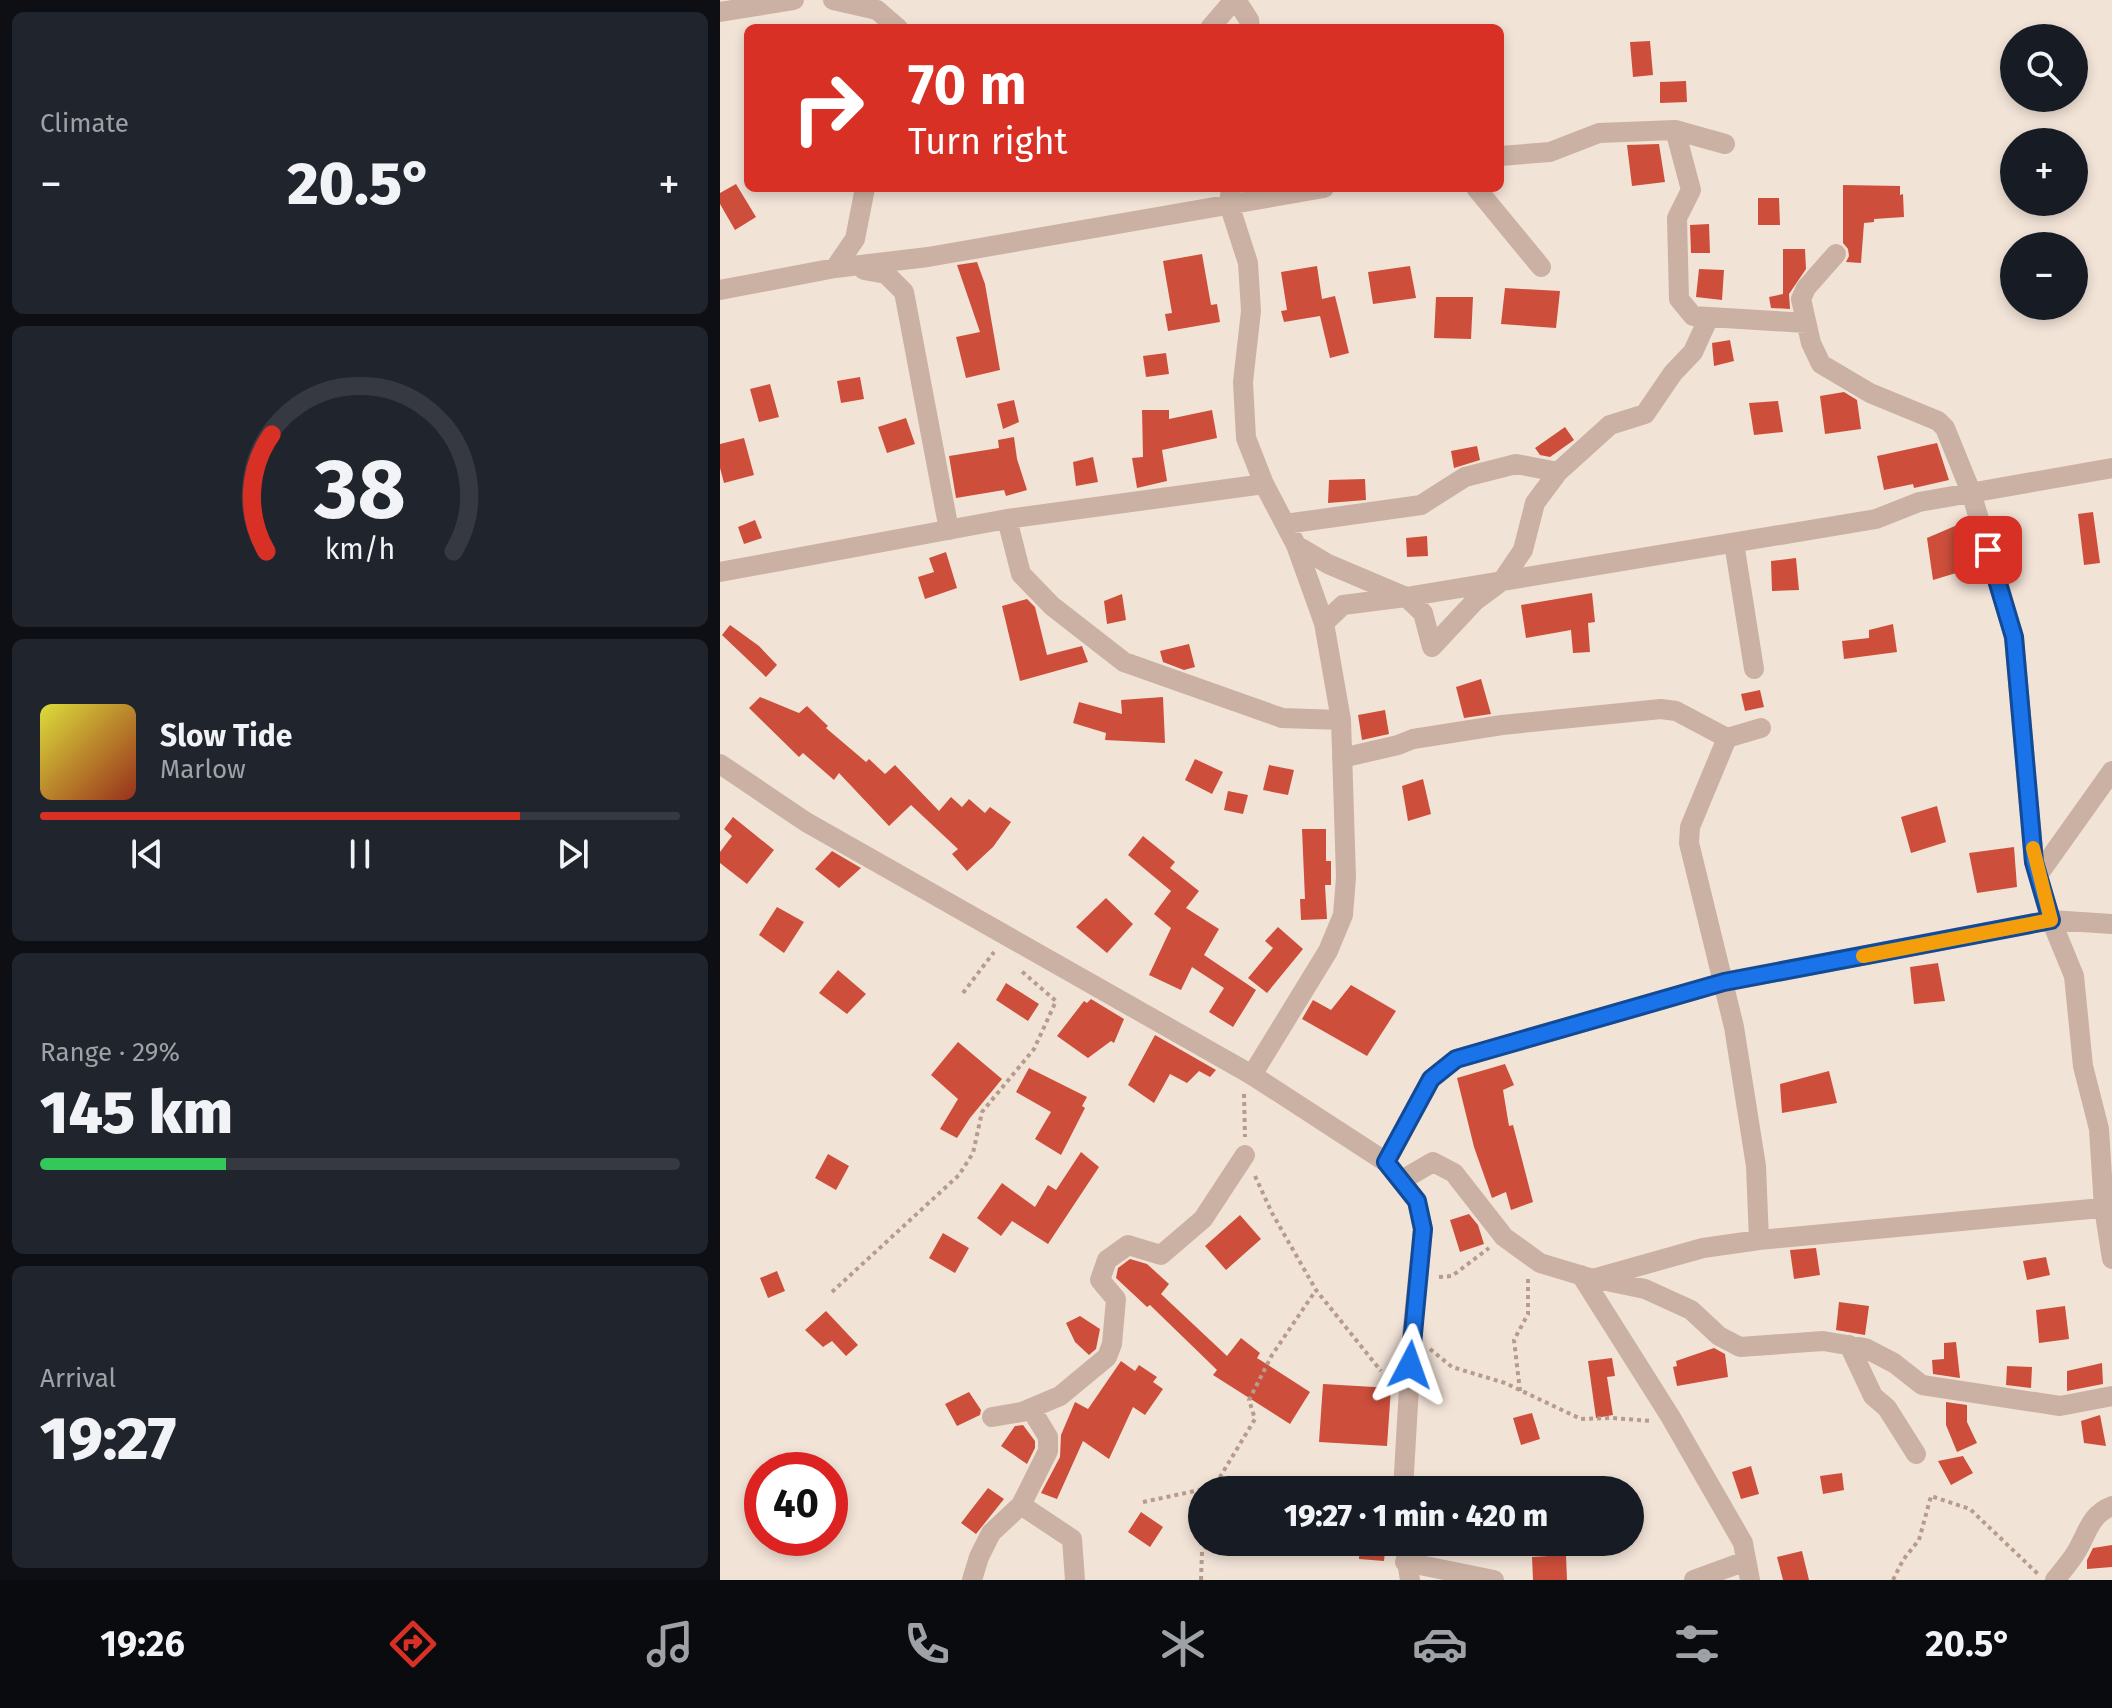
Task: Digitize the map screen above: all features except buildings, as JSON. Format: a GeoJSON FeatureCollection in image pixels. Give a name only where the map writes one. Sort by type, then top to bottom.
{"type":"FeatureCollection","features":[{"type":"Feature","properties":{"kind":"street"},"geometry":{"type":"LineString","coordinates":[[720,12],[794,0]]}},
{"type":"Feature","properties":{"kind":"street"},"geometry":{"type":"LineString","coordinates":[[833,0],[877,10],[893,24]]}},
{"type":"Feature","properties":{"kind":"street"},"geometry":{"type":"LineString","coordinates":[[1214,24],[1235,0],[1250,24]]}},
{"type":"Feature","properties":{"kind":"street"},"geometry":{"type":"LineString","coordinates":[[1504,156],[1550,152],[1599,133],[1675,130],[1725,144]]}},
{"type":"Feature","properties":{"kind":"street"},"geometry":{"type":"LineString","coordinates":[[1675,130],[1691,190],[1677,218],[1679,299],[1693,316],[1806,323]]}},
{"type":"Feature","properties":{"kind":"street"},"geometry":{"type":"LineString","coordinates":[[842,267],[855,239],[864,192]]}},
{"type":"Feature","properties":{"kind":"street"},"geometry":{"type":"LineString","coordinates":[[720,290],[842,267],[928,257],[1230,196],[1277,192]]}},
{"type":"Feature","properties":{"kind":"street"},"geometry":{"type":"LineString","coordinates":[[1479,192],[1541,267]]}},
{"type":"Feature","properties":{"kind":"street"},"geometry":{"type":"LineString","coordinates":[[1230,196],[1248,263],[1250,299],[1243,382],[1246,438],[1264,484],[1296,545],[1324,623],[1341,720],[1346,877],[1343,915],[1328,951],[1252,1075]]}},
{"type":"Feature","properties":{"kind":"street"},"geometry":{"type":"LineString","coordinates":[[1836,254],[1806,288],[1801,299],[1811,343],[1821,364],[1870,393],[1938,421],[1945,428],[1971,492],[2014,637],[2034,862],[2051,920],[2074,976],[2083,1066],[2099,1129],[2112,1259]]}},
{"type":"Feature","properties":{"kind":"street"},"geometry":{"type":"LineString","coordinates":[[842,267],[886,274],[904,292],[949,530]]}},
{"type":"Feature","properties":{"kind":"street"},"geometry":{"type":"LineString","coordinates":[[1296,545],[1328,564],[1406,597],[1423,613],[1432,647],[1475,601],[1502,581],[1523,550],[1535,503],[1558,472],[1610,425],[1645,414],[1673,373],[1693,352],[1709,317]]}},
{"type":"Feature","properties":{"kind":"street"},"geometry":{"type":"LineString","coordinates":[[1285,524],[1421,505],[1465,477],[1516,464],[1558,472]]}},
{"type":"Feature","properties":{"kind":"street"},"geometry":{"type":"LineString","coordinates":[[1324,623],[1343,605],[1876,519],[1919,502],[2112,468]]}},
{"type":"Feature","properties":{"kind":"street"},"geometry":{"type":"LineString","coordinates":[[720,572],[1007,519],[1264,484]]}},
{"type":"Feature","properties":{"kind":"street"},"geometry":{"type":"LineString","coordinates":[[1007,519],[1021,574],[1052,606],[1124,662],[1282,718],[1341,720]]}},
{"type":"Feature","properties":{"kind":"street"},"geometry":{"type":"LineString","coordinates":[[1734,543],[1754,669]]}},
{"type":"Feature","properties":{"kind":"street"},"geometry":{"type":"LineString","coordinates":[[1342,758],[1413,739],[1502,725],[1661,709],[1676,711],[1727,738],[1761,728]]}},
{"type":"Feature","properties":{"kind":"street"},"geometry":{"type":"LineString","coordinates":[[1727,738],[1690,827],[1689,843],[1724,982],[1756,1166],[1759,1240]]}},
{"type":"Feature","properties":{"kind":"street"},"geometry":{"type":"LineString","coordinates":[[720,764],[806,822],[1010,949],[1252,1075],[1386,1162],[1417,1201],[1423,1229],[1412,1336],[1404,1476]]}},
{"type":"Feature","properties":{"kind":"street"},"geometry":{"type":"LineString","coordinates":[[2038,875],[2112,771]]}},
{"type":"Feature","properties":{"kind":"street"},"geometry":{"type":"LineString","coordinates":[[1386,1162],[1431,1079],[1456,1059],[1724,982],[2051,920],[2110,919]]}},
{"type":"Feature","properties":{"kind":"street"},"geometry":{"type":"LineString","coordinates":[[992,1417],[1031,1409],[1060,1396],[1107,1357],[1112,1344],[1116,1299],[1100,1280],[1107,1260],[1128,1245],[1161,1255],[1203,1219],[1245,1155]]}},
{"type":"Feature","properties":{"kind":"street"},"geometry":{"type":"LineString","coordinates":[[1402,1180],[1433,1162],[1454,1173],[1504,1237],[1540,1263],[1645,1289],[1691,1310],[1719,1336],[1740,1347],[1823,1341],[1865,1348],[1894,1363],[1922,1385],[1931,1387],[2060,1406],[2112,1396]]}},
{"type":"Feature","properties":{"kind":"street"},"geometry":{"type":"LineString","coordinates":[[1587,1277],[1703,1248],[1759,1240],[2108,1208]]}},
{"type":"Feature","properties":{"kind":"street"},"geometry":{"type":"LineString","coordinates":[[1587,1277],[1743,1543],[1748,1570],[1694,1580]]}},
{"type":"Feature","properties":{"kind":"street"},"geometry":{"type":"LineString","coordinates":[[1849,1345],[1873,1396],[1887,1408],[1916,1454]]}},
{"type":"Feature","properties":{"kind":"street"},"geometry":{"type":"LineString","coordinates":[[972,1580],[991,1533],[1021,1505],[1048,1451],[1048,1437],[1031,1409]]}},
{"type":"Feature","properties":{"kind":"street"},"geometry":{"type":"LineString","coordinates":[[1021,1505],[1072,1539],[1075,1580]]}},
{"type":"Feature","properties":{"kind":"street"},"geometry":{"type":"LineString","coordinates":[[2055,1580],[2077,1551],[2098,1513],[2112,1506]]}},
{"type":"Feature","properties":{"kind":"street"},"geometry":{"type":"LineString","coordinates":[[1406,1561],[1494,1580]]}},
{"type":"Feature","properties":{"kind":"path"},"geometry":{"type":"LineString","coordinates":[[832,1292],[959,1175],[973,1153],[982,1112],[1034,1049],[1056,1001],[1010,949],[996,948],[963,993]]}},
{"type":"Feature","properties":{"kind":"path"},"geometry":{"type":"LineString","coordinates":[[1252,1075],[1244,1094],[1245,1155],[1272,1213],[1316,1290],[1381,1371]]}},
{"type":"Feature","properties":{"kind":"path"},"geometry":{"type":"LineString","coordinates":[[1417,1284],[1452,1276],[1504,1237]]}},
{"type":"Feature","properties":{"kind":"path"},"geometry":{"type":"LineString","coordinates":[[1520,1391],[1514,1340],[1528,1314],[1528,1254]]}},
{"type":"Feature","properties":{"kind":"path"},"geometry":{"type":"LineString","coordinates":[[1223,1476],[1255,1419],[1249,1400],[1272,1355],[1316,1290]]}},
{"type":"Feature","properties":{"kind":"path"},"geometry":{"type":"LineString","coordinates":[[1412,1336],[1452,1367],[1505,1383],[1581,1419],[1674,1423]]}},
{"type":"Feature","properties":{"kind":"path"},"geometry":{"type":"LineString","coordinates":[[1143,1502],[1188,1493]]}},
{"type":"Feature","properties":{"kind":"path"},"geometry":{"type":"LineString","coordinates":[[1893,1580],[1903,1560],[1919,1540],[1931,1496],[1970,1509],[2046,1580]]}},
{"type":"Feature","properties":{"kind":"path"},"geometry":{"type":"LineString","coordinates":[[1201,1580],[1202,1556]]}},
{"type":"Feature","properties":{"kind":"slow traffic"},"geometry":{"type":"LineString","coordinates":[[1863,956],[2051,920],[2034,862],[2033,848]]}},
{"type":"Feature","properties":{"kind":"route"},"geometry":{"type":"LineString","coordinates":[[1410,1365],[1423,1229],[1417,1201],[1386,1162],[1431,1079],[1456,1059],[1724,982],[2051,920],[2034,862],[2014,637],[1988,550]]}}]}
